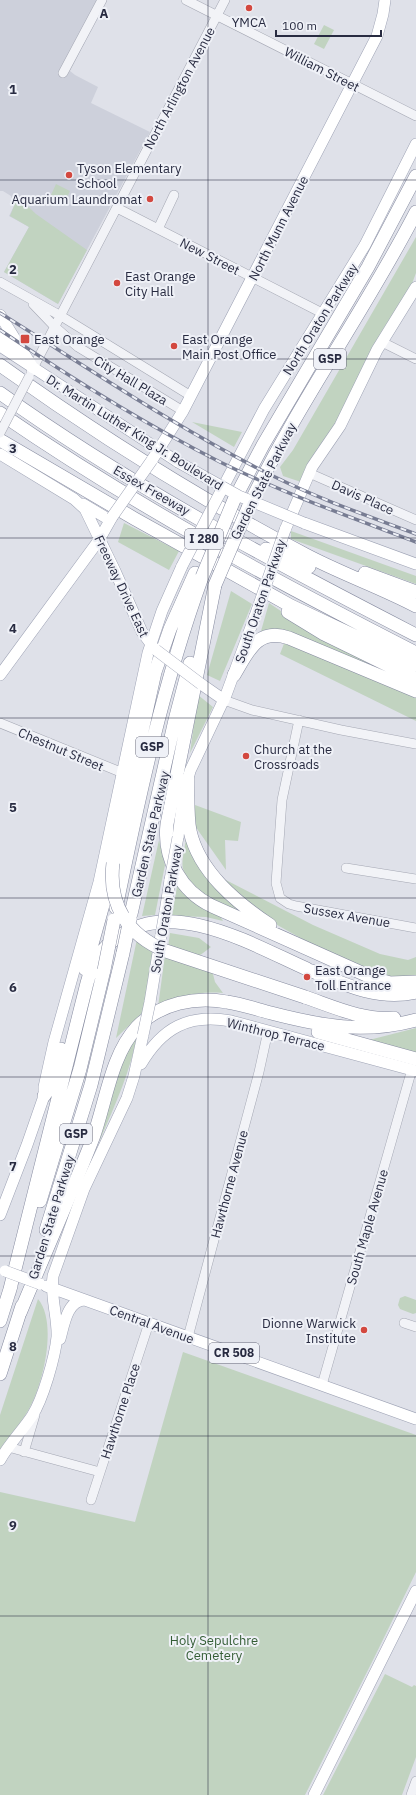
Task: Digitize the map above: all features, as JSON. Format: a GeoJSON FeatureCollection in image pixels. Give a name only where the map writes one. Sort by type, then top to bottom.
{"type":"FeatureCollection","features":[{"type":"Feature","properties":{"kind":"highway","name":"Garden State Parkway"},"geometry":{"type":"LineString","coordinates":[[0,1321],[67,1116],[104,970],[164,693],[186,622],[198,575],[234,500],[266,440],[373,257],[416,176]]}},
{"type":"Feature","properties":{"kind":"highway","name":"Garden State Parkway"},"geometry":{"type":"LineString","coordinates":[[0,1374],[89,1091],[123,953],[181,696],[194,648],[215,585],[248,508],[280,443],[384,272],[416,212]]}},
{"type":"Feature","properties":{"kind":"highway"},"geometry":{"type":"LineString","coordinates":[[0,365],[137,458],[319,562],[416,606]]}},
{"type":"Feature","properties":{"kind":"highway","name":"Essex Freeway"},"geometry":{"type":"LineString","coordinates":[[0,393],[109,465],[247,545],[416,635]]}},
{"type":"Feature","properties":{"kind":"highway","name":"Essex Freeway"},"geometry":{"type":"LineString","coordinates":[[0,413],[80,466],[150,508],[262,572],[416,653]]}},
{"type":"Feature","properties":{"kind":"highway"},"geometry":{"type":"LineString","coordinates":[[0,432],[135,519]]}},
{"type":"Feature","properties":{"kind":"highway"},"geometry":{"type":"LineString","coordinates":[[0,440],[135,519],[307,614],[416,665]]}},
{"type":"Feature","properties":{"kind":"highway"},"geometry":{"type":"LineString","coordinates":[[270,535],[314,555],[416,592]]}},
{"type":"Feature","properties":{"kind":"highway"},"geometry":{"type":"LineString","coordinates":[[247,545],[281,552],[346,583],[416,613]]}},
{"type":"Feature","properties":{"kind":"highway"},"geometry":{"type":"LineString","coordinates":[[44,1096],[50,1087],[101,911],[155,672],[168,634],[198,575]]}},
{"type":"Feature","properties":{"kind":"highway"},"geometry":{"type":"LineString","coordinates":[[236,575],[313,628],[416,680]]}},
{"type":"Feature","properties":{"kind":"highway"},"geometry":{"type":"LineString","coordinates":[[215,585],[167,819],[166,840],[171,861],[182,882],[191,892],[203,901],[378,980],[401,983],[416,982]]}},
{"type":"Feature","properties":{"kind":"highway"},"geometry":{"type":"LineString","coordinates":[[234,675],[255,643],[265,636],[277,635],[289,638],[416,691]]}},
{"type":"Feature","properties":{"kind":"highway"},"geometry":{"type":"LineString","coordinates":[[188,779],[190,831],[197,850],[212,874],[232,896],[262,920],[324,956]]}},
{"type":"Feature","properties":{"kind":"highway"},"geometry":{"type":"LineString","coordinates":[[113,863],[112,885],[118,906],[127,923],[145,940],[166,950],[369,1017],[391,1018],[416,1014]]}},
{"type":"Feature","properties":{"kind":"highway"},"geometry":{"type":"LineString","coordinates":[[9,1294],[86,983],[94,962],[103,950],[118,937],[134,927],[150,923],[180,922],[198,925],[223,932],[355,988],[379,994],[400,995],[416,992]]}},
{"type":"Feature","properties":{"kind":"highway"},"geometry":{"type":"LineString","coordinates":[[20,1314],[93,1137],[119,1056],[126,1040],[134,1030],[149,1017],[166,1008],[180,1003],[198,1000],[228,1002],[322,1025],[348,1028],[379,1027],[416,1020]]}},
{"type":"Feature","properties":{"kind":"highway"},"geometry":{"type":"LineString","coordinates":[[290,1018],[302,1027],[415,1066]]}},
{"type":"Feature","properties":{"kind":"main road","name":"North Munn Avenue"},"geometry":{"type":"LineString","coordinates":[[0,675],[99,540],[111,519],[159,450],[183,412],[380,29],[385,0]]}},
{"type":"Feature","properties":{"kind":"main road","name":"North Oraton Parkway"},"geometry":{"type":"LineString","coordinates":[[153,647],[165,602],[220,492],[264,409],[324,314],[377,224],[416,144]]}},
{"type":"Feature","properties":{"kind":"main road"},"geometry":{"type":"LineString","coordinates":[[309,474],[340,426],[382,342],[416,287]]}},
{"type":"Feature","properties":{"kind":"main road","name":"Dr. Martin Luther King Jr. Boulevard"},"geometry":{"type":"LineString","coordinates":[[0,315],[26,354],[31,373]]}},
{"type":"Feature","properties":{"kind":"main road","name":"Dr. Martin Luther King Jr. Boulevard"},"geometry":{"type":"LineString","coordinates":[[0,334],[13,355],[31,373],[178,462],[239,496],[304,523],[416,564]]}},
{"type":"Feature","properties":{"kind":"main road"},"geometry":{"type":"LineString","coordinates":[[0,346],[13,355]]}},
{"type":"Feature","properties":{"kind":"main road","name":"Freeway Drive East"},"geometry":{"type":"LineString","coordinates":[[0,454],[74,499],[87,512],[99,540],[115,570],[142,632],[153,647],[224,700]]}},
{"type":"Feature","properties":{"kind":"main road","name":"South Oraton Parkway"},"geometry":{"type":"LineString","coordinates":[[55,1352],[57,1330],[52,1288],[54,1273],[84,1189],[117,1120],[134,1076],[150,1002],[188,779],[198,752],[224,700],[234,675],[285,530],[309,474]]}},
{"type":"Feature","properties":{"kind":"main road"},"geometry":{"type":"LineString","coordinates":[[74,499],[111,519]]}},
{"type":"Feature","properties":{"kind":"main road"},"geometry":{"type":"LineString","coordinates":[[0,1215],[44,1096],[44,1088],[49,1065],[93,904],[153,647]]}},
{"type":"Feature","properties":{"kind":"main road","name":"Winthrop Terrace"},"geometry":{"type":"LineString","coordinates":[[134,1076],[149,1050],[171,1029],[186,1023],[202,1020],[220,1020],[415,1066]]}},
{"type":"Feature","properties":{"kind":"main road","name":"Central Avenue"},"geometry":{"type":"LineString","coordinates":[[3,1270],[416,1419]]}},
{"type":"Feature","properties":{"kind":"main road"},"geometry":{"type":"LineString","coordinates":[[0,1460],[31,1417],[39,1401],[72,1306],[77,1301],[85,1300]]}},
{"type":"Feature","properties":{"kind":"main road"},"geometry":{"type":"LineString","coordinates":[[314,1795],[416,1591]]}},
{"type":"Feature","properties":{"kind":"street"},"geometry":{"type":"LineString","coordinates":[[63,73],[102,0]]}},
{"type":"Feature","properties":{"kind":"street","name":"William Street"},"geometry":{"type":"LineString","coordinates":[[186,0],[416,116]]}},
{"type":"Feature","properties":{"kind":"street","name":"North Arlington Avenue"},"geometry":{"type":"LineString","coordinates":[[0,432],[225,0]]}},
{"type":"Feature","properties":{"kind":"street"},"geometry":{"type":"LineString","coordinates":[[158,229],[174,195]]}},
{"type":"Feature","properties":{"kind":"street","name":"New Street"},"geometry":{"type":"LineString","coordinates":[[117,208],[324,314]]}},
{"type":"Feature","properties":{"kind":"street","name":"City Hall Plaza"},"geometry":{"type":"LineString","coordinates":[[0,282],[61,316],[191,396]]}},
{"type":"Feature","properties":{"kind":"street","name":"City Hall Plaza"},"geometry":{"type":"LineString","coordinates":[[28,298],[54,327],[78,347],[183,412]]}},
{"type":"Feature","properties":{"kind":"street"},"geometry":{"type":"LineString","coordinates":[[382,342],[416,359]]}},
{"type":"Feature","properties":{"kind":"street","name":"Davis Place"},"geometry":{"type":"LineString","coordinates":[[309,474],[416,520]]}},
{"type":"Feature","properties":{"kind":"street","name":"Freeway Drive East"},"geometry":{"type":"LineString","coordinates":[[224,700],[246,708],[351,733],[416,744]]}},
{"type":"Feature","properties":{"kind":"street","name":"Sussex Avenue"},"geometry":{"type":"LineString","coordinates":[[299,720],[282,800],[276,883],[280,898],[289,904],[296,906],[416,928]]}},
{"type":"Feature","properties":{"kind":"street","name":"Chestnut Street"},"geometry":{"type":"LineString","coordinates":[[0,723],[123,773]]}},
{"type":"Feature","properties":{"kind":"street"},"geometry":{"type":"LineString","coordinates":[[346,868],[416,879]]}},
{"type":"Feature","properties":{"kind":"street","name":"Hawthorne Avenue"},"geometry":{"type":"LineString","coordinates":[[188,1337],[259,1072],[268,1031]]}},
{"type":"Feature","properties":{"kind":"street","name":"South Maple Avenue"},"geometry":{"type":"LineString","coordinates":[[322,1385],[415,1066]]}},
{"type":"Feature","properties":{"kind":"street","name":"Hawthorne Place"},"geometry":{"type":"LineString","coordinates":[[91,1500],[149,1323]]}},
{"type":"Feature","properties":{"kind":"street"},"geometry":{"type":"LineString","coordinates":[[404,1323],[416,1327]]}},
{"type":"Feature","properties":{"kind":"street"},"geometry":{"type":"LineString","coordinates":[[24,1452],[39,1401]]}},
{"type":"Feature","properties":{"kind":"street"},"geometry":{"type":"LineString","coordinates":[[8,1447],[100,1472]]}},
{"type":"Feature","properties":{"kind":"street"},"geometry":{"type":"LineString","coordinates":[[411,1795],[416,1781]]}},
{"type":"Feature","properties":{"kind":"shaded area"},"geometry":{"type":"Polygon","coordinates":[[[0,0],[107,0],[84,40],[85,42],[70,71],[98,87],[91,103],[150,132],[58,304],[4,272],[29,227],[9,216],[14,206],[11,196],[3,191],[0,191],[0,0]]]}},
{"type":"Feature","properties":{"kind":"green space"},"geometry":{"type":"Polygon","coordinates":[[[324,25],[334,30],[324,49],[314,44],[324,25]]]}},
{"type":"Feature","properties":{"kind":"green space"},"geometry":{"type":"Polygon","coordinates":[[[56,184],[70,191],[65,202],[51,195],[56,184]]]}},
{"type":"Feature","properties":{"kind":"green space"},"geometry":{"type":"Polygon","coordinates":[[[14,193],[36,214],[87,250],[58,304],[4,272],[29,227],[10,216],[14,206],[14,193]]]}},
{"type":"Feature","properties":{"kind":"green space"},"geometry":{"type":"Polygon","coordinates":[[[416,237],[416,273],[410,289],[383,329],[334,430],[301,482],[283,476],[280,467],[293,450],[416,237]]]}},
{"type":"Feature","properties":{"kind":"green space"},"geometry":{"type":"Polygon","coordinates":[[[192,422],[242,432],[234,447],[192,422]]]}},
{"type":"Feature","properties":{"kind":"green space"},"geometry":{"type":"Polygon","coordinates":[[[124,523],[179,551],[169,570],[118,542],[124,523]]]}},
{"type":"Feature","properties":{"kind":"green space"},"geometry":{"type":"Polygon","coordinates":[[[291,531],[416,576],[416,584],[291,539],[291,531]]]}},
{"type":"Feature","properties":{"kind":"green space"},"geometry":{"type":"Polygon","coordinates":[[[231,591],[252,604],[220,681],[207,675],[231,591]]]}},
{"type":"Feature","properties":{"kind":"green space"},"geometry":{"type":"Polygon","coordinates":[[[269,603],[294,620],[382,670],[279,629],[261,631],[269,603]]]}},
{"type":"Feature","properties":{"kind":"green space"},"geometry":{"type":"Polygon","coordinates":[[[285,641],[416,696],[416,721],[280,654],[285,641]]]}},
{"type":"Feature","properties":{"kind":"green space"},"geometry":{"type":"Polygon","coordinates":[[[198,695],[213,707],[190,753],[198,695]]]}},
{"type":"Feature","properties":{"kind":"green space"},"geometry":{"type":"Polygon","coordinates":[[[195,805],[241,822],[238,841],[225,840],[226,870],[195,826],[195,805]]]}},
{"type":"Feature","properties":{"kind":"green space"},"geometry":{"type":"Polygon","coordinates":[[[186,839],[197,862],[238,911],[213,901],[192,885],[183,869],[186,839]]]}},
{"type":"Feature","properties":{"kind":"green space"},"geometry":{"type":"Polygon","coordinates":[[[159,840],[165,865],[155,915],[142,916],[159,840]]]}},
{"type":"Feature","properties":{"kind":"green space"},"geometry":{"type":"Polygon","coordinates":[[[220,877],[313,925],[380,954],[408,960],[416,957],[416,976],[402,979],[375,974],[313,945],[263,917],[220,877]]]}},
{"type":"Feature","properties":{"kind":"green space"},"geometry":{"type":"Polygon","coordinates":[[[178,881],[218,913],[223,921],[206,917],[172,916],[178,881]]]}},
{"type":"Feature","properties":{"kind":"green space"},"geometry":{"type":"Polygon","coordinates":[[[170,933],[199,938],[211,947],[199,956],[168,947],[170,933]]]}},
{"type":"Feature","properties":{"kind":"green space"},"geometry":{"type":"Polygon","coordinates":[[[137,939],[153,949],[143,1012],[116,1038],[137,939]]]}},
{"type":"Feature","properties":{"kind":"green space"},"geometry":{"type":"Polygon","coordinates":[[[165,955],[212,970],[215,982],[223,993],[189,995],[158,1007],[165,955]]]}},
{"type":"Feature","properties":{"kind":"green space"},"geometry":{"type":"Polygon","coordinates":[[[416,1028],[416,1053],[369,1040],[416,1028]]]}},
{"type":"Feature","properties":{"kind":"green space"},"geometry":{"type":"Polygon","coordinates":[[[138,1032],[127,1074],[100,1140],[97,1138],[120,1066],[138,1032]]]}},
{"type":"Feature","properties":{"kind":"green space"},"geometry":{"type":"Polygon","coordinates":[[[405,1296],[416,1300],[416,1313],[413,1314],[400,1309],[398,1305],[400,1298],[405,1296]]]}},
{"type":"Feature","properties":{"kind":"green space"},"geometry":{"type":"Polygon","coordinates":[[[38,1299],[44,1310],[47,1323],[48,1338],[43,1370],[39,1385],[29,1409],[0,1449],[0,1415],[38,1299]]]}},
{"type":"Feature","properties":{"kind":"green space","name":"Holy Sepulchre Cemetery"},"geometry":{"type":"Polygon","coordinates":[[[183,1352],[416,1435],[416,1572],[305,1795],[0,1795],[0,1492],[135,1522],[183,1352]]]}},
{"type":"Feature","properties":{"kind":"green space"},"geometry":{"type":"Polygon","coordinates":[[[385,1674],[412,1687],[414,1685],[416,1686],[416,1757],[402,1795],[323,1795],[385,1674]]]}},
{"type":"Feature","properties":{"kind":"railway"},"geometry":{"type":"LineString","coordinates":[[0,313],[169,419],[238,458],[308,492],[416,534]]}},
{"type":"Feature","properties":{"kind":"railway"},"geometry":{"type":"LineString","coordinates":[[0,330],[108,400],[220,462],[292,494],[416,542]]}},
{"type":"Feature","properties":{"kind":"place","name":"YMCA"},"geometry":{"type":"Point","coordinates":[249,8]}},
{"type":"Feature","properties":{"kind":"place","name":"Tyson Elementary School"},"geometry":{"type":"Point","coordinates":[69,175]}},
{"type":"Feature","properties":{"kind":"place","name":"Aquarium Laundromat"},"geometry":{"type":"Point","coordinates":[150,199]}},
{"type":"Feature","properties":{"kind":"place","name":"East Orange City Hall"},"geometry":{"type":"Point","coordinates":[117,283]}},
{"type":"Feature","properties":{"kind":"place","name":"East Orange"},"geometry":{"type":"Point","coordinates":[25,339]}},
{"type":"Feature","properties":{"kind":"place","name":"East Orange Main Post Office"},"geometry":{"type":"Point","coordinates":[174,346]}},
{"type":"Feature","properties":{"kind":"place","name":"Church at the Crossroads"},"geometry":{"type":"Point","coordinates":[246,756]}},
{"type":"Feature","properties":{"kind":"place","name":"East Orange Toll Entrance"},"geometry":{"type":"Point","coordinates":[307,977]}},
{"type":"Feature","properties":{"kind":"place","name":"Dionne Warwick Institute"},"geometry":{"type":"Point","coordinates":[364,1330]}}]}
